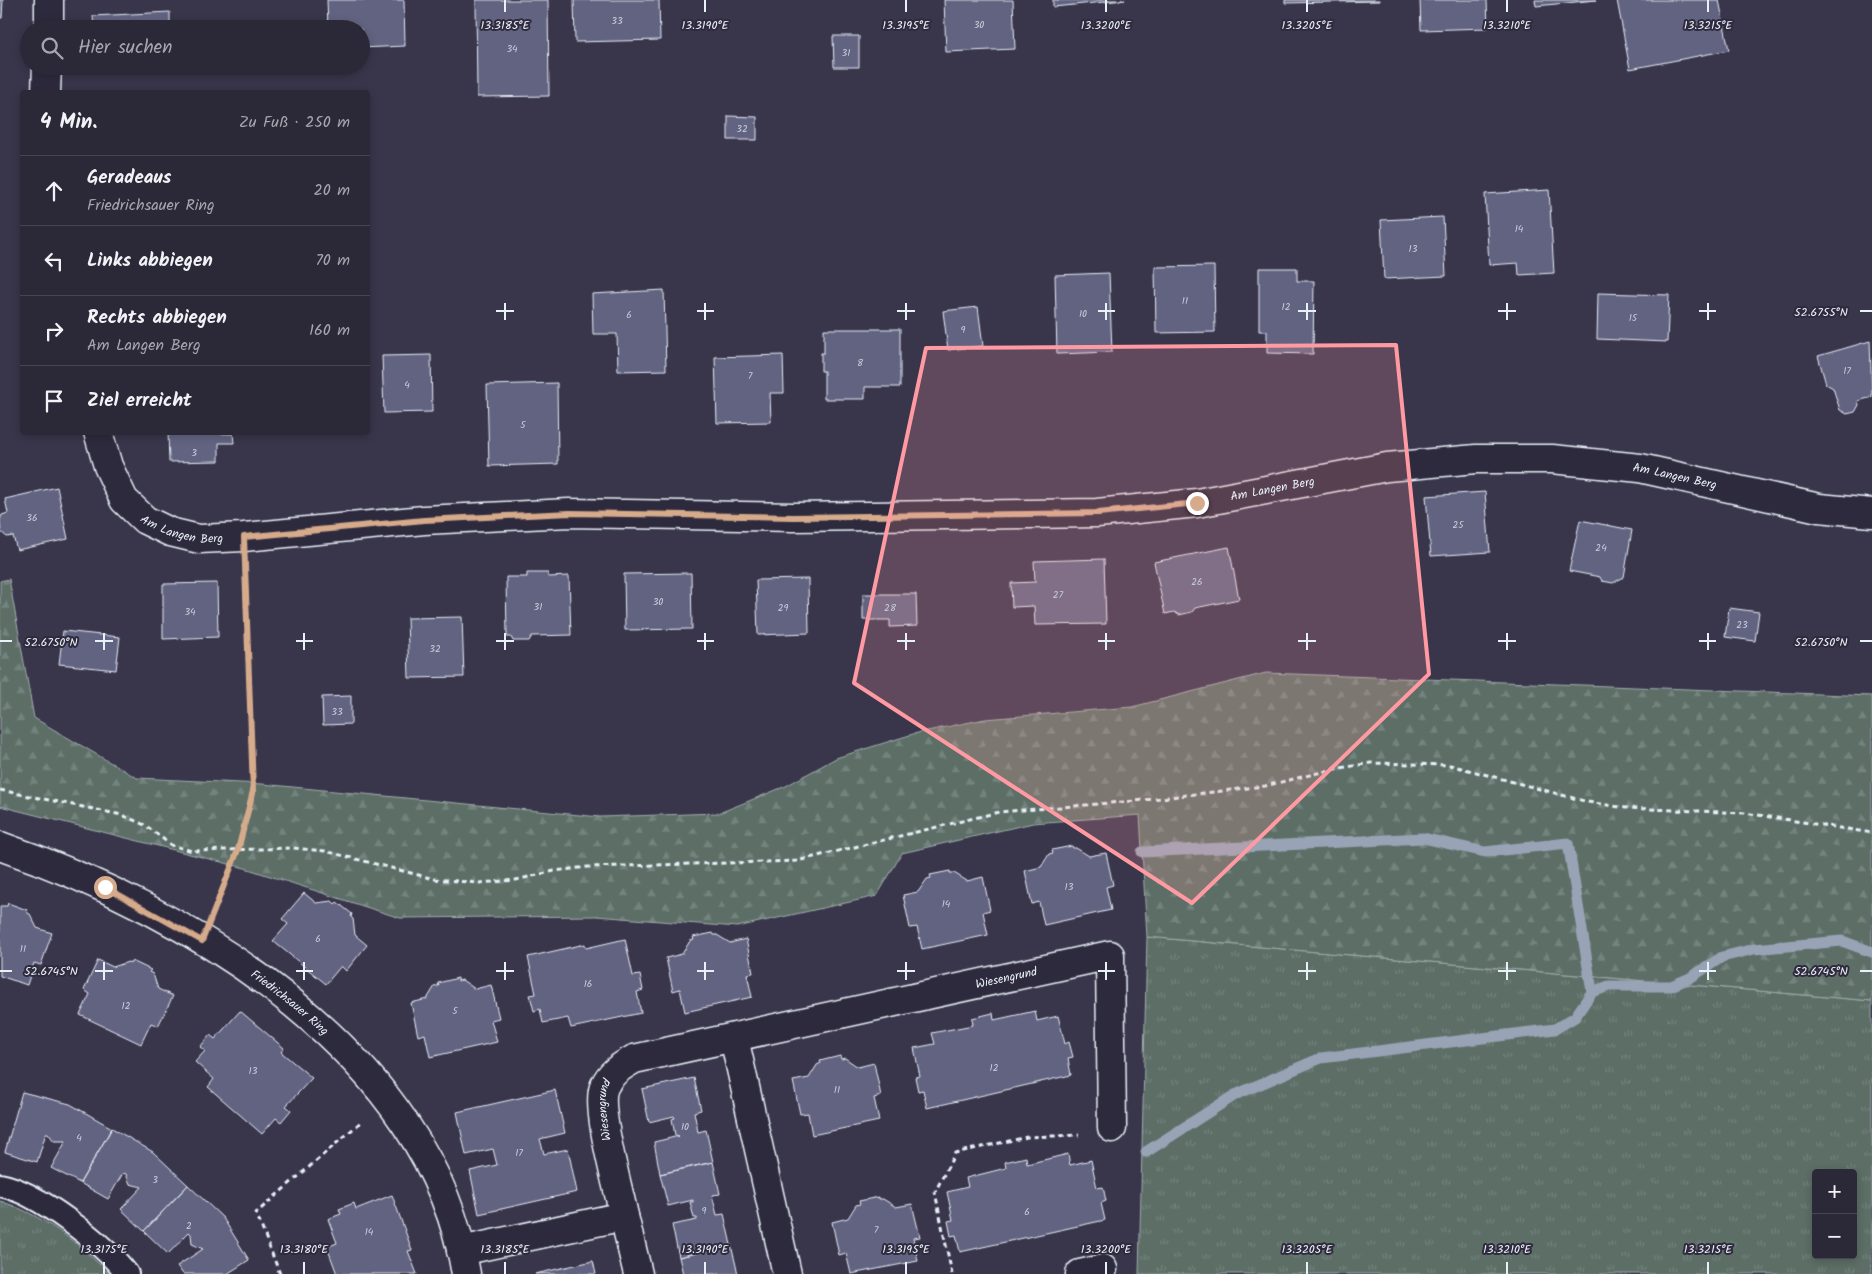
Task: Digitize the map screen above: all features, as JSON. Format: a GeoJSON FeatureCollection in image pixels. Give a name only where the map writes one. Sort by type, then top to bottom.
{"type":"FeatureCollection","features":[{"type":"Feature","properties":{"kind":"street"},"geometry":{"type":"LineString","coordinates":[[49,20],[50,0]]}},
{"type":"Feature","properties":{"kind":"street"},"geometry":{"type":"LineString","coordinates":[[46,90],[47,75]]}},
{"type":"Feature","properties":{"kind":"street","name":"Am Langen Berg"},"geometry":{"type":"LineString","coordinates":[[99,435],[108,466],[124,500],[145,520],[170,532],[199,539],[244,537],[424,520],[570,513],[793,517],[1098,513],[1197,503],[1386,467],[1476,459],[1552,459],[1640,468],[1819,508],[1872,513]]}},
{"type":"Feature","properties":{"kind":"street","name":"Friedrichsauer Ring"},"geometry":{"type":"LineString","coordinates":[[0,846],[105,887],[202,941],[300,1009],[331,1037],[388,1099],[413,1134],[443,1195],[463,1263]]}},
{"type":"Feature","properties":{"kind":"street","name":"Wiesengrund"},"geometry":{"type":"LineString","coordinates":[[638,1274],[602,1112],[603,1088],[615,1069],[634,1060],[1110,955],[1112,1128]]}},
{"type":"Feature","properties":{"kind":"street"},"geometry":{"type":"LineString","coordinates":[[734,1038],[787,1274]]}},
{"type":"Feature","properties":{"kind":"street"},"geometry":{"type":"LineString","coordinates":[[463,1263],[624,1216]]}},
{"type":"Feature","properties":{"kind":"lane"},"geometry":{"type":"LineString","coordinates":[[0,1185],[28,1196],[53,1211],[94,1242],[127,1274]]}},
{"type":"Feature","properties":{"kind":"path"},"geometry":{"type":"LineString","coordinates":[[202,941],[238,850],[253,791],[244,537]]}},
{"type":"Feature","properties":{"kind":"path"},"geometry":{"type":"LineString","coordinates":[[0,790],[122,815],[145,825],[171,845],[192,851],[293,848],[325,851],[434,879],[479,883],[516,880],[554,871],[588,867],[797,861],[999,812],[1135,801],[1265,786],[1334,769],[1371,763],[1450,765],[1588,802],[1626,808],[1745,813],[1872,833]]}},
{"type":"Feature","properties":{"kind":"path"},"geometry":{"type":"LineString","coordinates":[[280,1274],[256,1213],[388,1099]]}},
{"type":"Feature","properties":{"kind":"path"},"geometry":{"type":"LineString","coordinates":[[952,1274],[935,1192],[955,1153],[1027,1137],[1069,1137],[1112,1128]]}},
{"type":"Feature","properties":{"kind":"highlighted area"},"geometry":{"type":"Polygon","coordinates":[[[1396,345],[1429,674],[1192,903],[854,683],[926,348],[1396,345]]]}},
{"type":"Feature","properties":{"kind":"green space"},"geometry":{"type":"Polygon","coordinates":[[[9,579],[34,718],[137,778],[262,784],[600,817],[719,813],[786,786],[836,758],[913,734],[985,719],[1132,707],[1266,673],[1872,696],[1872,1001],[1147,937],[1140,815],[1033,823],[902,853],[877,896],[737,927],[596,916],[400,918],[245,868],[0,806],[0,581],[9,579]]]}},
{"type":"Feature","properties":{"kind":"green space"},"geometry":{"type":"Polygon","coordinates":[[[1147,937],[1872,1001],[1872,1274],[1139,1274],[1147,937]]]}},
{"type":"Feature","properties":{"kind":"green space"},"geometry":{"type":"Polygon","coordinates":[[[0,1201],[30,1214],[59,1231],[85,1251],[109,1274],[0,1274],[0,1201]]]}},
{"type":"Feature","properties":{"kind":"building"},"geometry":{"type":"Polygon","coordinates":[[[0,0],[3,0],[2,18],[0,18],[0,0]]]}},
{"type":"Feature","properties":{"kind":"building"},"geometry":{"type":"Polygon","coordinates":[[[327,0],[404,0],[405,46],[370,48],[370,20],[328,20],[327,0]]]}},
{"type":"Feature","properties":{"kind":"building"},"geometry":{"type":"Polygon","coordinates":[[[476,0],[548,0],[549,96],[477,97],[476,0]]]}},
{"type":"Feature","properties":{"kind":"building"},"geometry":{"type":"Polygon","coordinates":[[[574,0],[659,0],[660,40],[575,42],[574,0]]]}},
{"type":"Feature","properties":{"kind":"building"},"geometry":{"type":"Polygon","coordinates":[[[944,0],[1013,0],[1015,49],[946,52],[944,0]]]}},
{"type":"Feature","properties":{"kind":"building"},"geometry":{"type":"Polygon","coordinates":[[[1053,0],[1125,0],[1053,7],[1053,0]]]}},
{"type":"Feature","properties":{"kind":"building"},"geometry":{"type":"Polygon","coordinates":[[[1285,0],[1379,0],[1379,1],[1285,3],[1285,0]]]}},
{"type":"Feature","properties":{"kind":"building"},"geometry":{"type":"Polygon","coordinates":[[[1420,0],[1487,0],[1488,28],[1421,30],[1420,0]]]}},
{"type":"Feature","properties":{"kind":"building"},"geometry":{"type":"Polygon","coordinates":[[[1535,0],[1596,0],[1536,6],[1535,0]]]}},
{"type":"Feature","properties":{"kind":"building"},"geometry":{"type":"Polygon","coordinates":[[[1617,0],[1719,0],[1729,50],[1630,69],[1617,0]]]}},
{"type":"Feature","properties":{"kind":"building"},"geometry":{"type":"Polygon","coordinates":[[[170,12],[170,20],[93,20],[93,16],[170,12]]]}},
{"type":"Feature","properties":{"kind":"building"},"geometry":{"type":"Polygon","coordinates":[[[833,36],[859,36],[859,67],[834,67],[833,36]]]}},
{"type":"Feature","properties":{"kind":"building"},"geometry":{"type":"Polygon","coordinates":[[[728,116],[757,117],[757,140],[728,140],[728,116]]]}},
{"type":"Feature","properties":{"kind":"building"},"geometry":{"type":"Polygon","coordinates":[[[1549,190],[1554,273],[1519,275],[1518,263],[1489,265],[1485,194],[1549,190]]]}},
{"type":"Feature","properties":{"kind":"building"},"geometry":{"type":"Polygon","coordinates":[[[1443,217],[1446,276],[1384,279],[1381,220],[1443,217]]]}},
{"type":"Feature","properties":{"kind":"building"},"geometry":{"type":"Polygon","coordinates":[[[1214,266],[1215,332],[1156,333],[1155,267],[1214,266]]]}},
{"type":"Feature","properties":{"kind":"building"},"geometry":{"type":"Polygon","coordinates":[[[1259,268],[1297,268],[1297,281],[1314,281],[1313,354],[1267,353],[1267,331],[1259,331],[1259,268]]]}},
{"type":"Feature","properties":{"kind":"building"},"geometry":{"type":"Polygon","coordinates":[[[1109,273],[1112,352],[1057,354],[1055,275],[1109,273]]]}},
{"type":"Feature","properties":{"kind":"building"},"geometry":{"type":"Polygon","coordinates":[[[664,290],[666,370],[618,371],[617,334],[593,334],[592,294],[664,290]]]}},
{"type":"Feature","properties":{"kind":"building"},"geometry":{"type":"Polygon","coordinates":[[[1598,293],[1669,295],[1667,342],[1597,339],[1598,293]]]}},
{"type":"Feature","properties":{"kind":"building"},"geometry":{"type":"Polygon","coordinates":[[[978,307],[983,346],[948,350],[943,311],[978,307]]]}},
{"type":"Feature","properties":{"kind":"building"},"geometry":{"type":"Polygon","coordinates":[[[824,329],[900,329],[900,387],[865,387],[865,399],[824,399],[824,371],[821,371],[821,353],[824,353],[824,329]]]}},
{"type":"Feature","properties":{"kind":"building"},"geometry":{"type":"Polygon","coordinates":[[[1870,341],[1872,397],[1858,401],[1859,405],[1855,412],[1847,414],[1840,410],[1833,388],[1826,384],[1818,356],[1870,341]]]}},
{"type":"Feature","properties":{"kind":"building"},"geometry":{"type":"Polygon","coordinates":[[[431,355],[432,412],[384,413],[382,356],[431,355]]]}},
{"type":"Feature","properties":{"kind":"building"},"geometry":{"type":"Polygon","coordinates":[[[783,355],[784,393],[770,393],[771,422],[717,423],[715,357],[783,355]]]}},
{"type":"Feature","properties":{"kind":"building"},"geometry":{"type":"Polygon","coordinates":[[[557,383],[558,464],[489,466],[487,385],[557,383]]]}},
{"type":"Feature","properties":{"kind":"building"},"geometry":{"type":"Polygon","coordinates":[[[168,435],[233,435],[234,443],[219,443],[219,461],[169,462],[168,435]]]}},
{"type":"Feature","properties":{"kind":"building"},"geometry":{"type":"Polygon","coordinates":[[[57,487],[68,539],[17,550],[13,536],[7,537],[1,532],[0,520],[2,515],[8,513],[5,499],[57,487]]]}},
{"type":"Feature","properties":{"kind":"building"},"geometry":{"type":"Polygon","coordinates":[[[1485,492],[1490,552],[1431,556],[1426,496],[1485,492]]]}},
{"type":"Feature","properties":{"kind":"building"},"geometry":{"type":"Polygon","coordinates":[[[1580,520],[1632,530],[1624,577],[1613,583],[1602,581],[1600,577],[1569,571],[1580,520]]]}},
{"type":"Feature","properties":{"kind":"building"},"geometry":{"type":"Polygon","coordinates":[[[1229,547],[1239,599],[1195,608],[1192,612],[1179,615],[1174,612],[1165,614],[1154,562],[1229,547]]]}},
{"type":"Feature","properties":{"kind":"building"},"geometry":{"type":"Polygon","coordinates":[[[1104,559],[1106,624],[1035,625],[1034,606],[1012,607],[1011,583],[1035,582],[1034,561],[1104,559]]]}},
{"type":"Feature","properties":{"kind":"building"},"geometry":{"type":"Polygon","coordinates":[[[527,573],[548,573],[548,577],[569,576],[571,635],[532,636],[529,641],[513,641],[511,637],[507,637],[506,577],[527,577],[527,573]]]}},
{"type":"Feature","properties":{"kind":"building"},"geometry":{"type":"Polygon","coordinates":[[[691,573],[692,629],[625,630],[624,574],[691,573]]]}},
{"type":"Feature","properties":{"kind":"building"},"geometry":{"type":"Polygon","coordinates":[[[808,579],[809,633],[758,635],[756,580],[808,579]]]}},
{"type":"Feature","properties":{"kind":"building"},"geometry":{"type":"Polygon","coordinates":[[[217,583],[218,637],[163,639],[163,584],[217,583]]]}},
{"type":"Feature","properties":{"kind":"building"},"geometry":{"type":"Polygon","coordinates":[[[863,594],[916,594],[917,626],[890,627],[890,620],[863,620],[863,594]]]}},
{"type":"Feature","properties":{"kind":"building"},"geometry":{"type":"Polygon","coordinates":[[[1729,608],[1759,612],[1755,641],[1725,637],[1729,608]]]}},
{"type":"Feature","properties":{"kind":"building"},"geometry":{"type":"Polygon","coordinates":[[[462,617],[464,677],[409,678],[407,618],[462,617]]]}},
{"type":"Feature","properties":{"kind":"building"},"geometry":{"type":"Polygon","coordinates":[[[63,631],[120,637],[116,670],[59,664],[63,631]]]}},
{"type":"Feature","properties":{"kind":"building"},"geometry":{"type":"Polygon","coordinates":[[[351,696],[351,724],[323,725],[322,697],[351,696]]]}},
{"type":"Feature","properties":{"kind":"building"},"geometry":{"type":"Polygon","coordinates":[[[1072,846],[1089,856],[1106,853],[1113,885],[1106,887],[1111,910],[1044,925],[1039,902],[1032,904],[1025,871],[1041,867],[1049,854],[1053,853],[1052,850],[1072,846]]]}},
{"type":"Feature","properties":{"kind":"building"},"geometry":{"type":"Polygon","coordinates":[[[950,871],[950,873],[954,873],[967,881],[983,877],[990,910],[983,912],[988,935],[922,949],[917,927],[910,928],[903,895],[918,892],[927,879],[931,878],[930,875],[950,871]]]}},
{"type":"Feature","properties":{"kind":"building"},"geometry":{"type":"Polygon","coordinates":[[[304,893],[316,903],[332,901],[335,904],[337,902],[352,914],[355,935],[367,945],[346,971],[341,966],[326,984],[273,941],[288,924],[282,919],[304,893]]]}},
{"type":"Feature","properties":{"kind":"building"},"geometry":{"type":"Polygon","coordinates":[[[8,903],[27,910],[26,912],[30,914],[37,928],[52,933],[41,965],[34,963],[27,985],[0,976],[0,906],[7,906],[8,903]]]}},
{"type":"Feature","properties":{"kind":"building"},"geometry":{"type":"Polygon","coordinates":[[[713,933],[730,943],[746,939],[753,973],[747,974],[752,997],[685,1012],[680,989],[673,991],[666,958],[682,954],[690,941],[694,940],[693,937],[713,933]]]}},
{"type":"Feature","properties":{"kind":"building"},"geometry":{"type":"Polygon","coordinates":[[[625,939],[633,976],[640,975],[643,990],[637,992],[641,1013],[571,1028],[568,1018],[543,1023],[540,1009],[534,1011],[530,995],[536,994],[528,957],[585,944],[586,948],[625,939]]]}},
{"type":"Feature","properties":{"kind":"building"},"geometry":{"type":"Polygon","coordinates":[[[98,960],[113,967],[128,962],[131,963],[132,961],[151,970],[149,972],[153,974],[158,989],[173,996],[158,1026],[151,1023],[141,1044],[80,1015],[90,994],[84,990],[98,960]]]}},
{"type":"Feature","properties":{"kind":"building"},"geometry":{"type":"Polygon","coordinates":[[[458,978],[458,981],[462,980],[475,989],[491,985],[499,1018],[491,1020],[497,1042],[430,1057],[425,1034],[418,1036],[411,1003],[427,999],[435,986],[439,986],[438,983],[458,978]]]}},
{"type":"Feature","properties":{"kind":"building"},"geometry":{"type":"Polygon","coordinates":[[[240,1011],[284,1048],[281,1052],[312,1078],[286,1106],[291,1110],[281,1122],[276,1118],[262,1134],[208,1087],[214,1079],[195,1062],[205,1051],[200,1047],[210,1035],[215,1039],[240,1011]]]}},
{"type":"Feature","properties":{"kind":"building"},"geometry":{"type":"Polygon","coordinates":[[[1035,1011],[1037,1021],[1058,1016],[1065,1044],[1069,1042],[1073,1057],[1068,1058],[1071,1075],[927,1108],[923,1090],[918,1091],[915,1077],[920,1076],[914,1048],[935,1044],[932,1033],[973,1025],[972,1018],[993,1013],[994,1020],[1035,1011]]]}},
{"type":"Feature","properties":{"kind":"building"},"geometry":{"type":"Polygon","coordinates":[[[840,1056],[841,1059],[845,1058],[858,1067],[874,1063],[881,1096],[874,1098],[879,1121],[812,1135],[808,1113],[800,1114],[793,1081],[809,1078],[817,1065],[821,1063],[820,1061],[840,1056]]]}},
{"type":"Feature","properties":{"kind":"building"},"geometry":{"type":"Polygon","coordinates":[[[694,1078],[701,1110],[694,1112],[698,1132],[706,1130],[713,1162],[660,1174],[654,1142],[679,1136],[675,1135],[672,1119],[675,1118],[674,1116],[649,1122],[642,1089],[694,1078]]]}},
{"type":"Feature","properties":{"kind":"building"},"geometry":{"type":"Polygon","coordinates":[[[555,1090],[565,1133],[540,1139],[544,1154],[568,1149],[577,1192],[479,1214],[470,1171],[497,1165],[493,1149],[466,1155],[457,1112],[555,1090]]]}},
{"type":"Feature","properties":{"kind":"building"},"geometry":{"type":"Polygon","coordinates":[[[22,1092],[70,1104],[112,1128],[80,1183],[51,1168],[66,1141],[54,1141],[48,1133],[46,1133],[37,1162],[5,1152],[22,1092]]]}},
{"type":"Feature","properties":{"kind":"building"},"geometry":{"type":"Polygon","coordinates":[[[112,1128],[153,1152],[188,1185],[144,1231],[121,1209],[142,1187],[130,1184],[126,1174],[123,1173],[108,1199],[80,1183],[112,1128]]]}},
{"type":"Feature","properties":{"kind":"building"},"geometry":{"type":"Polygon","coordinates":[[[1068,1154],[1070,1165],[1091,1160],[1097,1188],[1103,1187],[1106,1201],[1101,1203],[1105,1220],[960,1252],[956,1235],[951,1236],[948,1221],[953,1220],[947,1192],[968,1187],[966,1178],[1006,1168],[1005,1162],[1026,1157],[1027,1164],[1068,1154]]]}},
{"type":"Feature","properties":{"kind":"building"},"geometry":{"type":"Polygon","coordinates":[[[713,1162],[720,1194],[712,1195],[717,1215],[724,1214],[731,1245],[679,1257],[672,1225],[697,1220],[697,1218],[694,1218],[690,1202],[693,1202],[693,1200],[668,1206],[660,1174],[713,1162]]]}},
{"type":"Feature","properties":{"kind":"building"},"geometry":{"type":"Polygon","coordinates":[[[188,1185],[223,1218],[249,1260],[227,1274],[183,1274],[177,1266],[203,1249],[192,1244],[191,1234],[189,1232],[168,1254],[144,1231],[188,1185]]]}},
{"type":"Feature","properties":{"kind":"building"},"geometry":{"type":"Polygon","coordinates":[[[392,1195],[412,1250],[408,1251],[417,1274],[337,1274],[327,1247],[337,1243],[328,1219],[341,1214],[339,1209],[354,1203],[356,1209],[392,1195]]]}},
{"type":"Feature","properties":{"kind":"building"},"geometry":{"type":"Polygon","coordinates":[[[879,1197],[879,1199],[883,1199],[896,1207],[912,1204],[920,1237],[913,1238],[918,1261],[851,1274],[846,1253],[839,1255],[832,1222],[848,1218],[856,1205],[860,1204],[859,1201],[879,1197]]]}},
{"type":"Feature","properties":{"kind":"building"},"geometry":{"type":"Polygon","coordinates":[[[731,1245],[738,1274],[683,1274],[679,1257],[731,1245]]]}},
{"type":"Feature","properties":{"kind":"building"},"geometry":{"type":"Polygon","coordinates":[[[593,1261],[596,1274],[535,1274],[593,1261]]]}},
{"type":"Feature","properties":{"kind":"waterway"},"geometry":{"type":"LineString","coordinates":[[1142,852],[1423,838],[1485,852],[1568,843],[1592,992]]}},
{"type":"Feature","properties":{"kind":"waterway"},"geometry":{"type":"LineString","coordinates":[[1146,1152],[1235,1095],[1321,1058],[1555,1029],[1575,1017],[1592,992],[1609,986],[1671,986],[1690,978],[1722,957],[1754,949],[1842,941],[1872,952]]}},
{"type":"Feature","properties":{"kind":"route"},"geometry":{"type":"LineString","coordinates":[[105,887],[202,941],[238,850],[253,791],[244,537],[424,520],[570,513],[793,517],[1098,513],[1197,503]]}}]}
